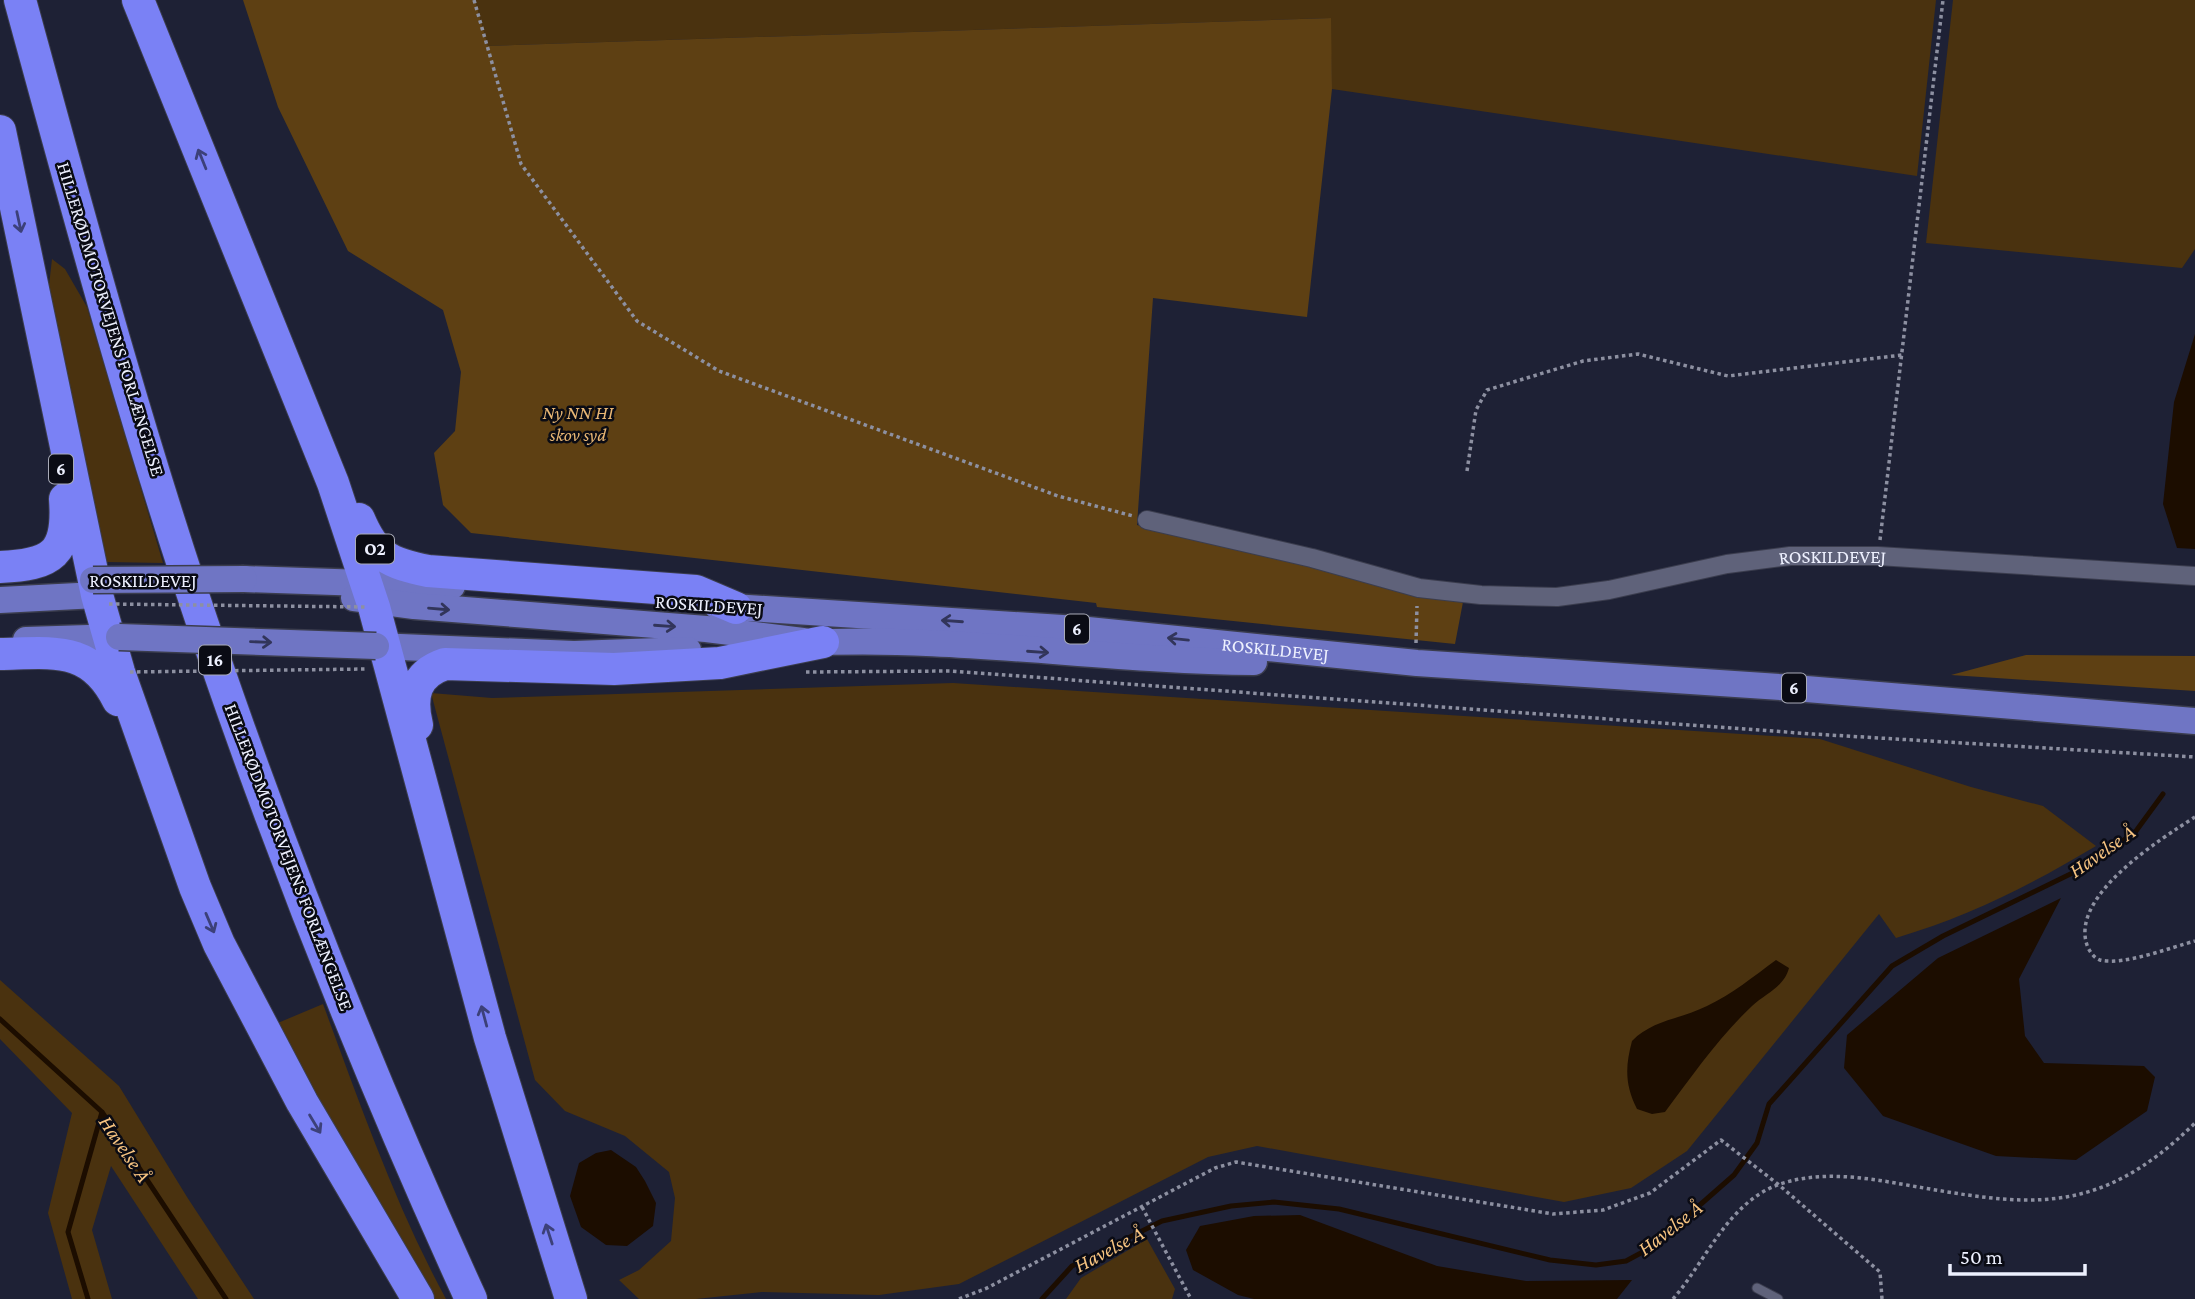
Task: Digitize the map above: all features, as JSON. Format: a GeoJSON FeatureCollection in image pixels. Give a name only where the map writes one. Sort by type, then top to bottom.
{"type":"FeatureCollection","features":[{"type":"Feature","properties":{"kind":"highway","name":"HILLERØDMOTORVEJENS FORLÆNGELSE"},"geometry":{"type":"LineString","coordinates":[[20,0],[95,277],[214,656],[309,921],[422,1193],[471,1299]]}},
{"type":"Feature","properties":{"kind":"highway","name":"O2"},"geometry":{"type":"LineString","coordinates":[[138,0],[333,483],[367,596]]}},
{"type":"Feature","properties":{"kind":"highway","name":"6"},"geometry":{"type":"LineString","coordinates":[[0,131],[41,325],[45,384],[59,454],[67,525],[57,551],[48,559],[33,565],[0,567]]}},
{"type":"Feature","properties":{"kind":"highway","name":"O2"},"geometry":{"type":"LineString","coordinates":[[223,211],[262,281],[364,531],[380,555],[401,565],[428,571],[695,591],[736,607]]}},
{"type":"Feature","properties":{"kind":"highway"},"geometry":{"type":"LineString","coordinates":[[41,325],[100,593],[195,887]]}},
{"type":"Feature","properties":{"kind":"highway"},"geometry":{"type":"LineString","coordinates":[[367,596],[489,1038],[571,1299]]}},
{"type":"Feature","properties":{"kind":"highway"},"geometry":{"type":"LineString","coordinates":[[466,948],[456,876],[412,704],[415,687],[422,678],[446,664],[628,668],[720,663],[823,642]]}},
{"type":"Feature","properties":{"kind":"highway"},"geometry":{"type":"LineString","coordinates":[[0,654],[77,657],[101,673],[110,684],[125,715],[170,839],[195,887],[219,944],[302,1102],[418,1299]]}},
{"type":"Feature","properties":{"kind":"main road","name":"ROSKILDEVEJ"},"geometry":{"type":"LineString","coordinates":[[0,582],[100,593]]}},
{"type":"Feature","properties":{"kind":"main road","name":"ROSKILDEVEJ"},"geometry":{"type":"LineString","coordinates":[[0,600],[100,593],[367,596],[736,607],[1078,629],[1417,663],[2187,719]]}},
{"type":"Feature","properties":{"kind":"main road","name":"ROSKILDEVEJ"},"geometry":{"type":"LineString","coordinates":[[367,596],[414,606],[706,629],[823,642],[940,646],[1180,662],[1417,663]]}},
{"type":"Feature","properties":{"kind":"main road","name":"ROSKILDEVEJ"},"geometry":{"type":"LineString","coordinates":[[0,641],[114,637],[384,657],[574,654],[823,642]]}},
{"type":"Feature","properties":{"kind":"street","name":"ROSKILDEVEJ"},"geometry":{"type":"LineString","coordinates":[[1147,520],[1312,558],[1419,588],[1481,595],[1557,597],[1777,557],[1878,556],[2195,576]]}},
{"type":"Feature","properties":{"kind":"lane"},"geometry":{"type":"LineString","coordinates":[[1757,1288],[1778,1299]]}},
{"type":"Feature","properties":{"kind":"path"},"geometry":{"type":"LineString","coordinates":[[474,0],[521,164],[637,321],[719,371],[1058,496],[1147,520]]}},
{"type":"Feature","properties":{"kind":"path"},"geometry":{"type":"LineString","coordinates":[[1878,556],[1943,0]]}},
{"type":"Feature","properties":{"kind":"path"},"geometry":{"type":"LineString","coordinates":[[1467,471],[1476,410],[1487,390],[1583,361],[1638,354],[1728,376],[1902,355]]}},
{"type":"Feature","properties":{"kind":"path"},"geometry":{"type":"LineString","coordinates":[[1417,663],[1419,588]]}},
{"type":"Feature","properties":{"kind":"path"},"geometry":{"type":"LineString","coordinates":[[100,593],[367,596]]}},
{"type":"Feature","properties":{"kind":"path"},"geometry":{"type":"LineString","coordinates":[[130,672],[384,657]]}},
{"type":"Feature","properties":{"kind":"path"},"geometry":{"type":"LineString","coordinates":[[805,672],[950,671],[1813,734],[2195,757]]}},
{"type":"Feature","properties":{"kind":"path"},"geometry":{"type":"LineString","coordinates":[[2195,817],[2133,859],[2102,892],[2085,923],[2085,938],[2090,952],[2099,960],[2119,961],[2195,942]]}},
{"type":"Feature","properties":{"kind":"path"},"geometry":{"type":"LineString","coordinates":[[1673,1299],[1713,1240],[1749,1203],[1779,1185],[1825,1177],[1856,1176],[2008,1201],[2045,1201],[2078,1195],[2129,1176],[2168,1149],[2195,1123]]}},
{"type":"Feature","properties":{"kind":"path"},"geometry":{"type":"LineString","coordinates":[[959,1299],[987,1288],[1215,1168],[1236,1162],[1553,1214],[1603,1210],[1650,1193],[1721,1140],[1779,1185],[1880,1272],[1882,1299]]}},
{"type":"Feature","properties":{"kind":"path"},"geometry":{"type":"LineString","coordinates":[[1142,1207],[1191,1299]]}},
{"type":"Feature","properties":{"kind":"shaded area"},"geometry":{"type":"Polygon","coordinates":[[[475,0],[1936,0],[1917,176],[1332,89],[1330,18],[488,46],[475,0]]]}},
{"type":"Feature","properties":{"kind":"shaded area"},"geometry":{"type":"Polygon","coordinates":[[[1953,0],[2195,0],[2195,249],[2182,268],[1926,243],[1953,0]]]}},
{"type":"Feature","properties":{"kind":"shaded area"},"geometry":{"type":"Polygon","coordinates":[[[52,259],[65,269],[87,307],[163,563],[106,562],[48,294],[52,259]]]}},
{"type":"Feature","properties":{"kind":"shaded area"},"geometry":{"type":"Polygon","coordinates":[[[2195,334],[2195,549],[2177,548],[2163,504],[2174,402],[2195,334]]]}},
{"type":"Feature","properties":{"kind":"shaded area"},"geometry":{"type":"Polygon","coordinates":[[[953,683],[1820,739],[1971,787],[2043,806],[2096,846],[1999,899],[1896,938],[1879,914],[1687,1151],[1631,1188],[1564,1202],[1257,1146],[1208,1157],[959,1284],[879,1295],[762,1292],[696,1299],[639,1299],[619,1280],[639,1270],[671,1241],[675,1198],[669,1172],[625,1136],[565,1111],[535,1080],[431,693],[492,698],[953,683]]]}},
{"type":"Feature","properties":{"kind":"shaded area"},"geometry":{"type":"Polygon","coordinates":[[[2061,898],[2019,979],[2025,1036],[2044,1063],[2144,1066],[2155,1077],[2147,1111],[2076,1160],[1996,1156],[1883,1116],[1844,1068],[1847,1035],[1938,958],[2061,898]]]}},
{"type":"Feature","properties":{"kind":"shaded area"},"geometry":{"type":"Polygon","coordinates":[[[1776,960],[1789,968],[1787,975],[1728,1031],[1665,1112],[1652,1114],[1637,1109],[1627,1076],[1632,1041],[1648,1028],[1716,1001],[1776,960]]]}},
{"type":"Feature","properties":{"kind":"shaded area"},"geometry":{"type":"Polygon","coordinates":[[[0,980],[119,1086],[254,1299],[198,1299],[111,1166],[92,1230],[112,1299],[72,1299],[48,1213],[72,1113],[0,1039],[0,980]]]}},
{"type":"Feature","properties":{"kind":"shaded area"},"geometry":{"type":"Polygon","coordinates":[[[323,1004],[394,1191],[446,1299],[429,1299],[273,1025],[323,1004]]]}},
{"type":"Feature","properties":{"kind":"shaded area"},"geometry":{"type":"Polygon","coordinates":[[[611,1150],[636,1167],[656,1203],[653,1226],[627,1246],[606,1245],[581,1227],[570,1196],[579,1163],[596,1153],[611,1150]]]}},
{"type":"Feature","properties":{"kind":"shaded area"},"geometry":{"type":"Polygon","coordinates":[[[1300,1215],[1437,1266],[1526,1281],[1632,1280],[1617,1299],[1254,1299],[1238,1295],[1193,1270],[1186,1250],[1200,1226],[1254,1216],[1300,1215]]]}},
{"type":"Feature","properties":{"kind":"shaded area"},"geometry":{"type":"Polygon","coordinates":[[[1147,1239],[1175,1289],[1172,1299],[1066,1299],[1081,1278],[1147,1239]]]}},
{"type":"Feature","properties":{"kind":"green space","name":"Ny NN HI skov syd"},"geometry":{"type":"Polygon","coordinates":[[[243,0],[475,0],[488,46],[1331,18],[1332,89],[1307,317],[1153,298],[1137,525],[1463,602],[1455,644],[1097,607],[1096,603],[471,533],[443,505],[434,453],[455,431],[461,372],[443,310],[348,251],[278,107],[243,0]]]}},
{"type":"Feature","properties":{"kind":"green space"},"geometry":{"type":"Polygon","coordinates":[[[2026,655],[2195,656],[2195,691],[1951,675],[2026,655]]]}},
{"type":"Feature","properties":{"kind":"waterway","name":"Havelse Å"},"geometry":{"type":"LineString","coordinates":[[1042,1299],[1072,1266],[1162,1221],[1231,1206],[1274,1202],[1339,1209],[1550,1260],[1596,1265],[1626,1261],[1652,1247],[1734,1175],[1757,1143],[1769,1104],[1892,966],[1943,936],[2093,863],[2136,831],[2163,794]]}},
{"type":"Feature","properties":{"kind":"waterway","name":"Havelse Å"},"geometry":{"type":"LineString","coordinates":[[0,1019],[102,1112],[226,1299]]}},
{"type":"Feature","properties":{"kind":"waterway"},"geometry":{"type":"LineString","coordinates":[[88,1299],[68,1232],[102,1112]]}}]}
